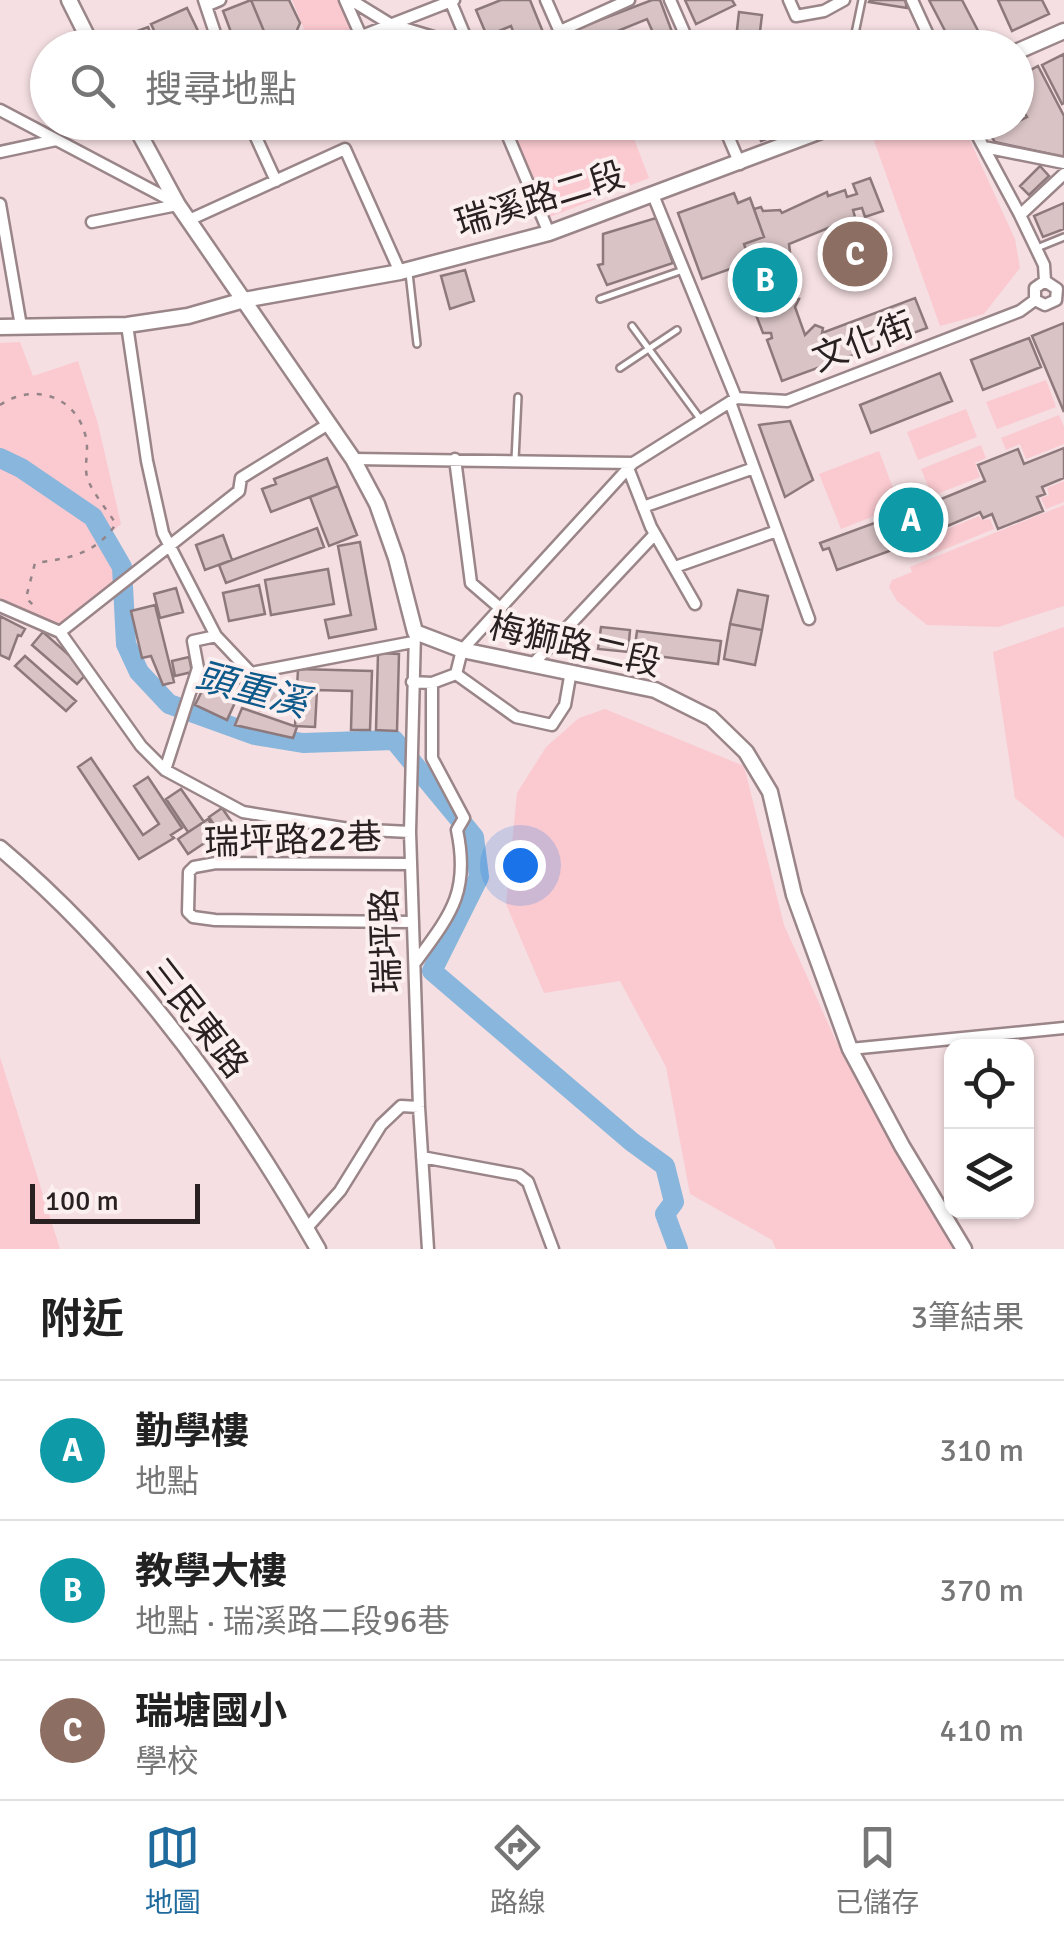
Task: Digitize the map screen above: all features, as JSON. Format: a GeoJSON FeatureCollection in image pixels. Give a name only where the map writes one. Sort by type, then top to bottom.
{"type":"FeatureCollection","features":[{"type":"Feature","properties":{"kind":"street"},"geometry":{"type":"LineString","coordinates":[[69,0],[84,30]]}},
{"type":"Feature","properties":{"kind":"street"},"geometry":{"type":"LineString","coordinates":[[214,30],[205,3],[220,0]]}},
{"type":"Feature","properties":{"kind":"street"},"geometry":{"type":"LineString","coordinates":[[348,0],[390,24],[410,30]]}},
{"type":"Feature","properties":{"kind":"street"},"geometry":{"type":"LineString","coordinates":[[348,0],[359,30]]}},
{"type":"Feature","properties":{"kind":"street"},"geometry":{"type":"LineString","coordinates":[[376,30],[451,0],[463,30]]}},
{"type":"Feature","properties":{"kind":"street"},"geometry":{"type":"LineString","coordinates":[[546,0],[560,30]]}},
{"type":"Feature","properties":{"kind":"street"},"geometry":{"type":"LineString","coordinates":[[562,30],[630,0]]}},
{"type":"Feature","properties":{"kind":"street"},"geometry":{"type":"LineString","coordinates":[[670,0],[683,30]]}},
{"type":"Feature","properties":{"kind":"street"},"geometry":{"type":"LineString","coordinates":[[789,0],[796,16],[824,11],[844,0]]}},
{"type":"Feature","properties":{"kind":"street"},"geometry":{"type":"LineString","coordinates":[[912,0],[926,30]]}},
{"type":"Feature","properties":{"kind":"street"},"geometry":{"type":"LineString","coordinates":[[1034,44],[1064,31]]}},
{"type":"Feature","properties":{"kind":"street"},"geometry":{"type":"LineString","coordinates":[[0,110],[30,126]]}},
{"type":"Feature","properties":{"kind":"street"},"geometry":{"type":"LineString","coordinates":[[0,152],[56,140],[178,205]]}},
{"type":"Feature","properties":{"kind":"street"},"geometry":{"type":"LineString","coordinates":[[127,325],[147,461],[163,533],[216,636],[251,673],[414,637],[396,558],[377,504],[353,459],[178,205],[147,140]]}},
{"type":"Feature","properties":{"kind":"street"},"geometry":{"type":"LineString","coordinates":[[258,140],[276,181]]}},
{"type":"Feature","properties":{"kind":"street"},"geometry":{"type":"LineString","coordinates":[[509,140],[550,233]]}},
{"type":"Feature","properties":{"kind":"street"},"geometry":{"type":"LineString","coordinates":[[730,140],[740,164]]}},
{"type":"Feature","properties":{"kind":"street","name":"瑞溪路二段"},"geometry":{"type":"LineString","coordinates":[[0,327],[127,325],[405,271],[550,233],[799,140]]}},
{"type":"Feature","properties":{"kind":"street"},"geometry":{"type":"LineString","coordinates":[[980,140],[1037,248],[1044,265],[1044,281]]}},
{"type":"Feature","properties":{"kind":"street"},"geometry":{"type":"LineString","coordinates":[[984,147],[1064,163]]}},
{"type":"Feature","properties":{"kind":"street"},"geometry":{"type":"LineString","coordinates":[[189,220],[345,149],[405,271]]}},
{"type":"Feature","properties":{"kind":"street"},"geometry":{"type":"LineString","coordinates":[[1020,215],[1064,174]]}},
{"type":"Feature","properties":{"kind":"street"},"geometry":{"type":"LineString","coordinates":[[653,195],[733,400],[809,619]]}},
{"type":"Feature","properties":{"kind":"street"},"geometry":{"type":"LineString","coordinates":[[0,204],[20,326]]}},
{"type":"Feature","properties":{"kind":"street"},"geometry":{"type":"LineString","coordinates":[[92,222],[178,205]]}},
{"type":"Feature","properties":{"kind":"street"},"geometry":{"type":"LineString","coordinates":[[1044,281],[1057,289],[1058,297],[1053,303],[1042,305],[1035,300],[1035,288],[1044,281]]}},
{"type":"Feature","properties":{"kind":"street","name":"文化街"},"geometry":{"type":"LineString","coordinates":[[733,400],[787,401],[994,322],[1035,300]]}},
{"type":"Feature","properties":{"kind":"street"},"geometry":{"type":"LineString","coordinates":[[456,674],[462,650],[630,466],[733,400]]}},
{"type":"Feature","properties":{"kind":"street"},"geometry":{"type":"LineString","coordinates":[[60,632],[239,491],[241,478],[330,423]]}},
{"type":"Feature","properties":{"kind":"street"},"geometry":{"type":"LineString","coordinates":[[353,459],[515,460],[630,466]]}},
{"type":"Feature","properties":{"kind":"street"},"geometry":{"type":"LineString","coordinates":[[455,459],[471,582],[500,608]]}},
{"type":"Feature","properties":{"kind":"street"},"geometry":{"type":"LineString","coordinates":[[630,466],[655,534],[695,604]]}},
{"type":"Feature","properties":{"kind":"street"},"geometry":{"type":"LineString","coordinates":[[643,507],[754,468]]}},
{"type":"Feature","properties":{"kind":"street"},"geometry":{"type":"LineString","coordinates":[[675,567],[777,531]]}},
{"type":"Feature","properties":{"kind":"street"},"geometry":{"type":"LineString","coordinates":[[533,664],[655,534]]}},
{"type":"Feature","properties":{"kind":"street"},"geometry":{"type":"LineString","coordinates":[[0,606],[60,632],[141,746],[165,770],[243,812],[349,829],[410,832]]}},
{"type":"Feature","properties":{"kind":"street"},"geometry":{"type":"LineString","coordinates":[[165,770],[198,668],[193,641],[216,636]]}},
{"type":"Feature","properties":{"kind":"street","name":"梅獅路二段"},"geometry":{"type":"LineString","coordinates":[[414,637],[655,690],[711,718],[746,752],[770,792],[799,909],[850,1049],[964,1249]]}},
{"type":"Feature","properties":{"kind":"street","name":"瑞坪路"},"geometry":{"type":"LineString","coordinates":[[414,637],[410,832],[428,1249]]}},
{"type":"Feature","properties":{"kind":"street"},"geometry":{"type":"LineString","coordinates":[[456,674],[516,716],[552,725],[565,705],[571,672]]}},
{"type":"Feature","properties":{"kind":"street"},"geometry":{"type":"LineString","coordinates":[[412,682],[432,683],[456,674]]}},
{"type":"Feature","properties":{"kind":"street"},"geometry":{"type":"LineString","coordinates":[[414,964],[439,930],[462,886],[463,857],[457,830],[464,818],[432,758],[432,683]]}},
{"type":"Feature","properties":{"kind":"street","name":"三民東路"},"geometry":{"type":"LineString","coordinates":[[0,848],[128,976],[232,1110],[318,1249]]}},
{"type":"Feature","properties":{"kind":"street","name":"瑞坪路22巷"},"geometry":{"type":"LineString","coordinates":[[411,864],[216,863],[194,867],[187,884],[188,912],[204,918],[413,922]]}},
{"type":"Feature","properties":{"kind":"street"},"geometry":{"type":"LineString","coordinates":[[850,1049],[1064,1028]]}},
{"type":"Feature","properties":{"kind":"street"},"geometry":{"type":"LineString","coordinates":[[306,1230],[340,1191],[381,1125],[401,1106],[419,1107]]}},
{"type":"Feature","properties":{"kind":"street"},"geometry":{"type":"LineString","coordinates":[[422,1158],[519,1175],[528,1182],[553,1249]]}},
{"type":"Feature","properties":{"kind":"lane"},"geometry":{"type":"LineString","coordinates":[[856,30],[862,0]]}},
{"type":"Feature","properties":{"kind":"lane"},"geometry":{"type":"LineString","coordinates":[[1037,248],[1064,237]]}},
{"type":"Feature","properties":{"kind":"lane"},"geometry":{"type":"LineString","coordinates":[[600,299],[683,270]]}},
{"type":"Feature","properties":{"kind":"lane"},"geometry":{"type":"LineString","coordinates":[[405,271],[416,344]]}},
{"type":"Feature","properties":{"kind":"lane"},"geometry":{"type":"LineString","coordinates":[[1057,289],[1064,300]]}},
{"type":"Feature","properties":{"kind":"lane"},"geometry":{"type":"LineString","coordinates":[[632,326],[701,420]]}},
{"type":"Feature","properties":{"kind":"lane"},"geometry":{"type":"LineString","coordinates":[[620,368],[677,330]]}},
{"type":"Feature","properties":{"kind":"lane"},"geometry":{"type":"LineString","coordinates":[[515,460],[518,397]]}},
{"type":"Feature","properties":{"kind":"path"},"geometry":{"type":"LineString","coordinates":[[1,403],[20,394],[36,393],[61,399],[72,409],[88,442],[87,476],[92,490],[116,524],[82,556],[35,562],[26,598],[44,617],[44,625]]}},
{"type":"Feature","properties":{"kind":"shaded area"},"geometry":{"type":"Polygon","coordinates":[[[292,0],[339,0],[351,29],[348,30],[304,30],[292,0]]]}},
{"type":"Feature","properties":{"kind":"shaded area"},"geometry":{"type":"Polygon","coordinates":[[[517,140],[634,140],[649,178],[550,217],[517,140]]]}},
{"type":"Feature","properties":{"kind":"shaded area"},"geometry":{"type":"Polygon","coordinates":[[[874,140],[970,140],[1015,239],[1020,268],[984,314],[940,326],[874,140]]]}},
{"type":"Feature","properties":{"kind":"shaded area"},"geometry":{"type":"Polygon","coordinates":[[[20,342],[33,376],[78,361],[98,424],[121,524],[105,538],[122,567],[123,585],[60,632],[0,605],[0,343],[20,342]]]}},
{"type":"Feature","properties":{"kind":"shaded area"},"geometry":{"type":"Polygon","coordinates":[[[1046,380],[1056,407],[997,429],[986,402],[1046,380]]]}},
{"type":"Feature","properties":{"kind":"shaded area"},"geometry":{"type":"Polygon","coordinates":[[[966,409],[977,437],[918,460],[907,432],[966,409]]]}},
{"type":"Feature","properties":{"kind":"shaded area"},"geometry":{"type":"Polygon","coordinates":[[[1059,415],[1064,444],[1026,459],[1020,444],[1006,450],[1001,438],[1059,415]]]}},
{"type":"Feature","properties":{"kind":"shaded area"},"geometry":{"type":"Polygon","coordinates":[[[981,445],[986,458],[975,463],[980,477],[932,496],[921,469],[981,445]]]}},
{"type":"Feature","properties":{"kind":"shaded area"},"geometry":{"type":"Polygon","coordinates":[[[879,451],[900,506],[841,529],[819,474],[879,451]]]}},
{"type":"Feature","properties":{"kind":"shaded area"},"geometry":{"type":"Polygon","coordinates":[[[1064,481],[1064,502],[1046,509],[1041,498],[1049,495],[1047,488],[1064,481]]]}},
{"type":"Feature","properties":{"kind":"shaded area"},"geometry":{"type":"Polygon","coordinates":[[[1064,505],[1064,606],[998,627],[927,625],[897,601],[889,587],[892,580],[912,572],[910,567],[1064,505]]]}},
{"type":"Feature","properties":{"kind":"shaded area"},"geometry":{"type":"Polygon","coordinates":[[[979,516],[982,520],[990,519],[994,529],[928,556],[923,544],[979,516]]]}},
{"type":"Feature","properties":{"kind":"shaded area"},"geometry":{"type":"Polygon","coordinates":[[[1064,627],[1064,838],[1015,798],[993,652],[1064,627]]]}},
{"type":"Feature","properties":{"kind":"shaded area"},"geometry":{"type":"Polygon","coordinates":[[[605,709],[744,766],[784,925],[836,1041],[958,1249],[776,1249],[772,1240],[690,1194],[666,1067],[620,981],[544,993],[506,904],[517,793],[546,747],[579,718],[605,709]]]}},
{"type":"Feature","properties":{"kind":"shaded area"},"geometry":{"type":"Polygon","coordinates":[[[0,1057],[60,1249],[0,1249],[0,1057]]]}},
{"type":"Feature","properties":{"kind":"building"},"geometry":{"type":"Polygon","coordinates":[[[251,0],[289,0],[300,23],[297,30],[264,30],[251,0]]]}},
{"type":"Feature","properties":{"kind":"building"},"geometry":{"type":"Polygon","coordinates":[[[251,0],[264,30],[230,30],[223,11],[251,0]]]}},
{"type":"Feature","properties":{"kind":"building"},"geometry":{"type":"Polygon","coordinates":[[[501,0],[530,0],[542,30],[513,30],[511,26],[484,30],[476,10],[501,0]]]}},
{"type":"Feature","properties":{"kind":"building"},"geometry":{"type":"Polygon","coordinates":[[[660,0],[671,30],[652,30],[647,19],[620,30],[574,30],[660,0]]]}},
{"type":"Feature","properties":{"kind":"building"},"geometry":{"type":"Polygon","coordinates":[[[685,0],[732,0],[735,5],[696,24],[685,0]]]}},
{"type":"Feature","properties":{"kind":"building"},"geometry":{"type":"Polygon","coordinates":[[[905,0],[907,8],[869,2],[905,0]]]}},
{"type":"Feature","properties":{"kind":"building"},"geometry":{"type":"Polygon","coordinates":[[[929,0],[962,0],[978,30],[945,30],[929,0]]]}},
{"type":"Feature","properties":{"kind":"building"},"geometry":{"type":"Polygon","coordinates":[[[998,0],[1042,0],[1049,14],[1012,30],[998,0]]]}},
{"type":"Feature","properties":{"kind":"building"},"geometry":{"type":"Polygon","coordinates":[[[187,8],[198,30],[154,30],[151,24],[187,8]]]}},
{"type":"Feature","properties":{"kind":"building"},"geometry":{"type":"Polygon","coordinates":[[[739,12],[762,15],[760,30],[737,30],[739,12]]]}},
{"type":"Feature","properties":{"kind":"building"},"geometry":{"type":"Polygon","coordinates":[[[1064,54],[1064,103],[1062,104],[1042,65],[1064,54]]]}},
{"type":"Feature","properties":{"kind":"building"},"geometry":{"type":"Polygon","coordinates":[[[1038,66],[1064,116],[1064,157],[994,140],[1034,140],[1034,68],[1038,66]]]}},
{"type":"Feature","properties":{"kind":"building"},"geometry":{"type":"Polygon","coordinates":[[[1040,166],[1049,176],[1029,195],[1020,186],[1040,166]]]}},
{"type":"Feature","properties":{"kind":"building"},"geometry":{"type":"Polygon","coordinates":[[[870,178],[883,211],[865,217],[862,208],[853,210],[855,217],[789,244],[790,252],[776,255],[784,281],[793,284],[790,288],[794,298],[799,299],[795,307],[805,335],[815,325],[823,328],[822,333],[915,298],[927,328],[782,381],[767,340],[772,338],[771,333],[763,333],[744,284],[748,278],[743,264],[750,262],[744,244],[764,237],[754,209],[782,213],[827,192],[828,196],[845,190],[847,197],[857,194],[853,184],[870,178]]]}},
{"type":"Feature","properties":{"kind":"building"},"geometry":{"type":"Polygon","coordinates":[[[734,193],[738,203],[750,198],[764,237],[744,244],[750,262],[702,279],[678,213],[734,193]]]}},
{"type":"Feature","properties":{"kind":"building"},"geometry":{"type":"Polygon","coordinates":[[[1064,203],[1064,229],[1043,237],[1034,216],[1064,203]]]}},
{"type":"Feature","properties":{"kind":"building"},"geometry":{"type":"Polygon","coordinates":[[[656,218],[673,263],[607,285],[598,265],[603,264],[603,234],[656,218]]]}},
{"type":"Feature","properties":{"kind":"building"},"geometry":{"type":"Polygon","coordinates":[[[465,270],[474,301],[450,309],[441,276],[465,270]]]}},
{"type":"Feature","properties":{"kind":"building"},"geometry":{"type":"Polygon","coordinates":[[[1064,323],[1064,412],[1032,336],[1064,323]]]}},
{"type":"Feature","properties":{"kind":"building"},"geometry":{"type":"Polygon","coordinates":[[[1029,338],[1041,367],[983,390],[971,360],[1029,338]]]}},
{"type":"Feature","properties":{"kind":"building"},"geometry":{"type":"Polygon","coordinates":[[[940,373],[952,401],[871,433],[860,405],[940,373]]]}},
{"type":"Feature","properties":{"kind":"building"},"geometry":{"type":"Polygon","coordinates":[[[790,421],[813,480],[785,497],[759,425],[790,421]]]}},
{"type":"Feature","properties":{"kind":"building"},"geometry":{"type":"Polygon","coordinates":[[[1064,448],[1064,478],[1042,487],[1045,494],[1037,497],[1043,511],[998,529],[992,514],[983,518],[980,512],[945,527],[934,502],[985,481],[978,465],[1018,449],[1024,464],[1064,448]]]}},
{"type":"Feature","properties":{"kind":"building"},"geometry":{"type":"Polygon","coordinates":[[[327,458],[338,486],[271,512],[262,489],[276,484],[274,479],[327,458]]]}},
{"type":"Feature","properties":{"kind":"building"},"geometry":{"type":"Polygon","coordinates":[[[338,486],[357,535],[329,546],[310,497],[338,486]]]}},
{"type":"Feature","properties":{"kind":"building"},"geometry":{"type":"Polygon","coordinates":[[[926,488],[942,532],[837,570],[829,548],[823,550],[820,543],[918,507],[913,493],[926,488]]]}},
{"type":"Feature","properties":{"kind":"building"},"geometry":{"type":"Polygon","coordinates":[[[317,528],[324,547],[226,583],[219,565],[317,528]]]}},
{"type":"Feature","properties":{"kind":"building"},"geometry":{"type":"Polygon","coordinates":[[[223,535],[232,560],[205,570],[196,545],[223,535]]]}},
{"type":"Feature","properties":{"kind":"building"},"geometry":{"type":"Polygon","coordinates":[[[360,542],[376,629],[329,638],[325,620],[351,615],[338,546],[360,542]]]}},
{"type":"Feature","properties":{"kind":"building"},"geometry":{"type":"Polygon","coordinates":[[[328,569],[334,604],[271,615],[265,580],[328,569]]]}},
{"type":"Feature","properties":{"kind":"building"},"geometry":{"type":"Polygon","coordinates":[[[259,585],[265,614],[229,621],[223,593],[259,585]]]}},
{"type":"Feature","properties":{"kind":"building"},"geometry":{"type":"Polygon","coordinates":[[[176,588],[183,612],[160,618],[154,594],[176,588]]]}},
{"type":"Feature","properties":{"kind":"building"},"geometry":{"type":"Polygon","coordinates":[[[738,590],[768,596],[762,630],[730,624],[738,590]]]}},
{"type":"Feature","properties":{"kind":"building"},"geometry":{"type":"Polygon","coordinates":[[[155,605],[174,682],[163,685],[151,656],[142,658],[131,611],[155,605]]]}},
{"type":"Feature","properties":{"kind":"building"},"geometry":{"type":"Polygon","coordinates":[[[0,616],[25,629],[18,635],[9,659],[0,655],[0,616]]]}},
{"type":"Feature","properties":{"kind":"building"},"geometry":{"type":"Polygon","coordinates":[[[730,624],[762,630],[755,665],[724,659],[730,624]]]}},
{"type":"Feature","properties":{"kind":"building"},"geometry":{"type":"Polygon","coordinates":[[[601,627],[630,630],[628,652],[598,649],[601,627]]]}},
{"type":"Feature","properties":{"kind":"building"},"geometry":{"type":"Polygon","coordinates":[[[637,631],[721,641],[718,664],[634,653],[637,631]]]}},
{"type":"Feature","properties":{"kind":"building"},"geometry":{"type":"Polygon","coordinates":[[[43,632],[88,672],[77,684],[32,645],[43,632]]]}},
{"type":"Feature","properties":{"kind":"building"},"geometry":{"type":"Polygon","coordinates":[[[378,653],[399,654],[397,731],[376,730],[378,653]]]}},
{"type":"Feature","properties":{"kind":"building"},"geometry":{"type":"Polygon","coordinates":[[[25,656],[76,701],[66,711],[15,666],[25,656]]]}},
{"type":"Feature","properties":{"kind":"building"},"geometry":{"type":"Polygon","coordinates":[[[189,657],[192,672],[175,676],[172,661],[189,657]]]}},
{"type":"Feature","properties":{"kind":"building"},"geometry":{"type":"Polygon","coordinates":[[[298,669],[372,671],[370,730],[351,730],[352,691],[317,690],[315,727],[295,726],[298,669]]]}},
{"type":"Feature","properties":{"kind":"building"},"geometry":{"type":"Polygon","coordinates":[[[212,671],[243,685],[227,720],[195,705],[212,671]]]}},
{"type":"Feature","properties":{"kind":"building"},"geometry":{"type":"Polygon","coordinates":[[[260,689],[293,690],[293,710],[260,710],[260,689]]]}},
{"type":"Feature","properties":{"kind":"building"},"geometry":{"type":"Polygon","coordinates":[[[242,708],[297,727],[293,738],[235,725],[242,708]]]}},
{"type":"Feature","properties":{"kind":"building"},"geometry":{"type":"Polygon","coordinates":[[[91,758],[143,835],[159,824],[134,786],[148,777],[182,828],[171,835],[174,838],[139,859],[78,767],[91,758]]]}},
{"type":"Feature","properties":{"kind":"building"},"geometry":{"type":"Polygon","coordinates":[[[181,789],[204,822],[188,832],[166,799],[181,789]]]}},
{"type":"Feature","properties":{"kind":"building"},"geometry":{"type":"Polygon","coordinates":[[[222,808],[238,831],[224,840],[209,817],[222,808]]]}},
{"type":"Feature","properties":{"kind":"building"},"geometry":{"type":"Polygon","coordinates":[[[208,819],[218,834],[188,854],[178,839],[208,819]]]}},
{"type":"Feature","properties":{"kind":"waterway","name":"頭重溪"},"geometry":{"type":"LineString","coordinates":[[0,458],[93,517],[122,567],[126,644],[139,672],[169,704],[255,735],[303,743],[394,740],[474,837],[479,877],[432,971],[665,1166],[674,1202],[665,1214],[678,1249]]}},
{"type":"Feature","properties":{"kind":"place","name":"瑞塘國小"},"geometry":{"type":"Point","coordinates":[855,254]}},
{"type":"Feature","properties":{"kind":"place","name":"教學大樓"},"geometry":{"type":"Point","coordinates":[765,280]}},
{"type":"Feature","properties":{"kind":"place","name":"勤學樓"},"geometry":{"type":"Point","coordinates":[911,520]}}]}
